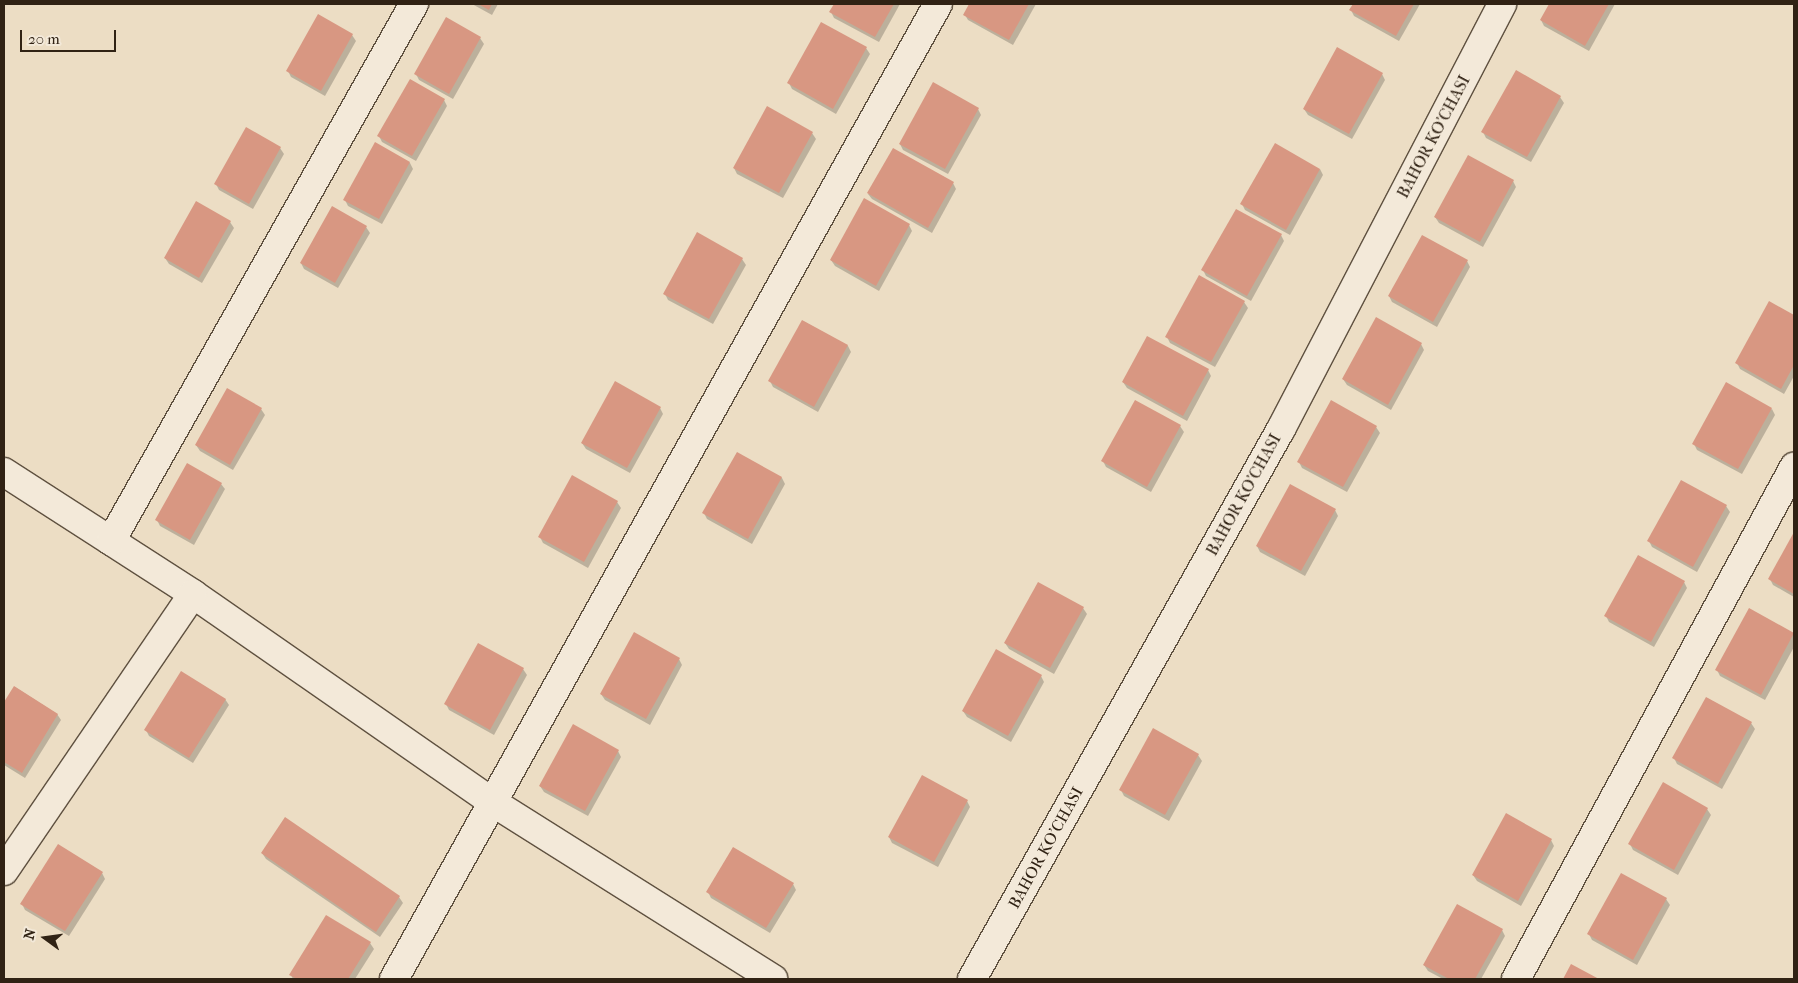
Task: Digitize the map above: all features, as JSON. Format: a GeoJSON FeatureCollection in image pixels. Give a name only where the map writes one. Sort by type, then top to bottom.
{"type":"FeatureCollection","features":[{"type":"Feature","properties":{"kind":"street"},"geometry":{"type":"LineString","coordinates":[[111,541],[414,4]]}},
{"type":"Feature","properties":{"kind":"street"},"geometry":{"type":"LineString","coordinates":[[394,979],[494,803],[938,4]]}},
{"type":"Feature","properties":{"kind":"street","name":"BAHOR KO'CHASI"},"geometry":{"type":"LineString","coordinates":[[972,979],[1281,429],[1502,4]]}},
{"type":"Feature","properties":{"kind":"street"},"geometry":{"type":"LineString","coordinates":[[1516,979],[1794,467]]}},
{"type":"Feature","properties":{"kind":"street"},"geometry":{"type":"LineString","coordinates":[[4,472],[193,594],[494,803],[773,979]]}},
{"type":"Feature","properties":{"kind":"street"},"geometry":{"type":"LineString","coordinates":[[4,871],[193,594]]}},
{"type":"Feature","properties":{"kind":"building"},"geometry":{"type":"Polygon","coordinates":[[[478,4],[492,4],[489,10],[478,4]]]}},
{"type":"Feature","properties":{"kind":"building"},"geometry":{"type":"Polygon","coordinates":[[[834,4],[894,4],[875,37],[829,12],[834,4]]]}},
{"type":"Feature","properties":{"kind":"building"},"geometry":{"type":"Polygon","coordinates":[[[969,4],[1029,4],[1009,40],[963,15],[969,4]]]}},
{"type":"Feature","properties":{"kind":"building"},"geometry":{"type":"Polygon","coordinates":[[[1353,4],[1414,4],[1396,36],[1349,10],[1353,4]]]}},
{"type":"Feature","properties":{"kind":"building"},"geometry":{"type":"Polygon","coordinates":[[[1549,4],[1609,4],[1585,46],[1540,20],[1549,4]]]}},
{"type":"Feature","properties":{"kind":"building"},"geometry":{"type":"Polygon","coordinates":[[[318,14],[353,34],[321,91],[286,71],[318,14]]]}},
{"type":"Feature","properties":{"kind":"building"},"geometry":{"type":"Polygon","coordinates":[[[446,17],[481,37],[449,94],[414,74],[446,17]]]}},
{"type":"Feature","properties":{"kind":"building"},"geometry":{"type":"Polygon","coordinates":[[[821,22],[867,47],[833,109],[787,83],[821,22]]]}},
{"type":"Feature","properties":{"kind":"building"},"geometry":{"type":"Polygon","coordinates":[[[1337,47],[1383,73],[1349,134],[1303,109],[1337,47]]]}},
{"type":"Feature","properties":{"kind":"building"},"geometry":{"type":"Polygon","coordinates":[[[1516,70],[1561,96],[1527,157],[1481,132],[1516,70]]]}},
{"type":"Feature","properties":{"kind":"building"},"geometry":{"type":"Polygon","coordinates":[[[410,79],[445,99],[412,156],[377,136],[410,79]]]}},
{"type":"Feature","properties":{"kind":"building"},"geometry":{"type":"Polygon","coordinates":[[[933,82],[979,108],[945,169],[899,144],[933,82]]]}},
{"type":"Feature","properties":{"kind":"building"},"geometry":{"type":"Polygon","coordinates":[[[767,106],[813,132],[779,193],[733,168],[767,106]]]}},
{"type":"Feature","properties":{"kind":"building"},"geometry":{"type":"Polygon","coordinates":[[[246,127],[281,147],[249,204],[214,184],[246,127]]]}},
{"type":"Feature","properties":{"kind":"building"},"geometry":{"type":"Polygon","coordinates":[[[375,142],[410,162],[379,219],[343,200],[375,142]]]}},
{"type":"Feature","properties":{"kind":"building"},"geometry":{"type":"Polygon","coordinates":[[[1275,143],[1320,169],[1286,230],[1240,204],[1275,143]]]}},
{"type":"Feature","properties":{"kind":"building"},"geometry":{"type":"Polygon","coordinates":[[[893,148],[954,182],[928,228],[867,193],[893,148]]]}},
{"type":"Feature","properties":{"kind":"building"},"geometry":{"type":"Polygon","coordinates":[[[1468,155],[1514,180],[1480,242],[1434,217],[1468,155]]]}},
{"type":"Feature","properties":{"kind":"building"},"geometry":{"type":"Polygon","coordinates":[[[864,198],[910,224],[876,286],[830,260],[864,198]]]}},
{"type":"Feature","properties":{"kind":"building"},"geometry":{"type":"Polygon","coordinates":[[[196,201],[231,221],[199,278],[164,258],[196,201]]]}},
{"type":"Feature","properties":{"kind":"building"},"geometry":{"type":"Polygon","coordinates":[[[332,206],[367,226],[335,283],[300,263],[332,206]]]}},
{"type":"Feature","properties":{"kind":"building"},"geometry":{"type":"Polygon","coordinates":[[[1236,209],[1282,234],[1247,296],[1201,270],[1236,209]]]}},
{"type":"Feature","properties":{"kind":"building"},"geometry":{"type":"Polygon","coordinates":[[[697,232],[743,258],[709,319],[663,294],[697,232]]]}},
{"type":"Feature","properties":{"kind":"building"},"geometry":{"type":"Polygon","coordinates":[[[1422,235],[1468,260],[1433,322],[1388,296],[1422,235]]]}},
{"type":"Feature","properties":{"kind":"building"},"geometry":{"type":"Polygon","coordinates":[[[1199,275],[1245,301],[1211,362],[1165,337],[1199,275]]]}},
{"type":"Feature","properties":{"kind":"building"},"geometry":{"type":"Polygon","coordinates":[[[1769,301],[1794,315],[1794,365],[1781,389],[1735,363],[1769,301]]]}},
{"type":"Feature","properties":{"kind":"building"},"geometry":{"type":"Polygon","coordinates":[[[1376,317],[1422,343],[1388,405],[1342,379],[1376,317]]]}},
{"type":"Feature","properties":{"kind":"building"},"geometry":{"type":"Polygon","coordinates":[[[802,320],[848,345],[814,407],[768,381],[802,320]]]}},
{"type":"Feature","properties":{"kind":"building"},"geometry":{"type":"Polygon","coordinates":[[[1147,336],[1209,369],[1183,416],[1122,382],[1147,336]]]}},
{"type":"Feature","properties":{"kind":"building"},"geometry":{"type":"Polygon","coordinates":[[[615,381],[661,407],[627,468],[581,443],[615,381]]]}},
{"type":"Feature","properties":{"kind":"building"},"geometry":{"type":"Polygon","coordinates":[[[1726,382],[1772,408],[1738,469],[1692,444],[1726,382]]]}},
{"type":"Feature","properties":{"kind":"building"},"geometry":{"type":"Polygon","coordinates":[[[227,388],[262,408],[230,465],[195,445],[227,388]]]}},
{"type":"Feature","properties":{"kind":"building"},"geometry":{"type":"Polygon","coordinates":[[[1135,400],[1181,425],[1147,487],[1101,461],[1135,400]]]}},
{"type":"Feature","properties":{"kind":"building"},"geometry":{"type":"Polygon","coordinates":[[[1331,400],[1377,426],[1343,487],[1297,462],[1331,400]]]}},
{"type":"Feature","properties":{"kind":"building"},"geometry":{"type":"Polygon","coordinates":[[[737,452],[782,477],[748,539],[702,513],[737,452]]]}},
{"type":"Feature","properties":{"kind":"building"},"geometry":{"type":"Polygon","coordinates":[[[187,463],[222,483],[190,540],[155,520],[187,463]]]}},
{"type":"Feature","properties":{"kind":"building"},"geometry":{"type":"Polygon","coordinates":[[[572,475],[618,501],[584,562],[538,537],[572,475]]]}},
{"type":"Feature","properties":{"kind":"building"},"geometry":{"type":"Polygon","coordinates":[[[1681,480],[1727,505],[1693,567],[1647,541],[1681,480]]]}},
{"type":"Feature","properties":{"kind":"building"},"geometry":{"type":"Polygon","coordinates":[[[1290,484],[1336,509],[1301,571],[1256,546],[1290,484]]]}},
{"type":"Feature","properties":{"kind":"building"},"geometry":{"type":"Polygon","coordinates":[[[1794,532],[1794,594],[1768,579],[1794,532]]]}},
{"type":"Feature","properties":{"kind":"building"},"geometry":{"type":"Polygon","coordinates":[[[1638,555],[1685,581],[1651,642],[1604,616],[1638,555]]]}},
{"type":"Feature","properties":{"kind":"building"},"geometry":{"type":"Polygon","coordinates":[[[1038,582],[1084,607],[1050,668],[1004,643],[1038,582]]]}},
{"type":"Feature","properties":{"kind":"building"},"geometry":{"type":"Polygon","coordinates":[[[1749,608],[1794,633],[1761,695],[1715,670],[1749,608]]]}},
{"type":"Feature","properties":{"kind":"building"},"geometry":{"type":"Polygon","coordinates":[[[634,632],[680,658],[646,719],[600,694],[634,632]]]}},
{"type":"Feature","properties":{"kind":"building"},"geometry":{"type":"Polygon","coordinates":[[[478,643],[524,668],[490,730],[444,704],[478,643]]]}},
{"type":"Feature","properties":{"kind":"building"},"geometry":{"type":"Polygon","coordinates":[[[996,649],[1042,675],[1008,736],[962,711],[996,649]]]}},
{"type":"Feature","properties":{"kind":"building"},"geometry":{"type":"Polygon","coordinates":[[[181,671],[226,699],[189,758],[144,730],[181,671]]]}},
{"type":"Feature","properties":{"kind":"building"},"geometry":{"type":"Polygon","coordinates":[[[14,686],[58,714],[22,773],[4,762],[4,702],[14,686]]]}},
{"type":"Feature","properties":{"kind":"building"},"geometry":{"type":"Polygon","coordinates":[[[1706,697],[1752,722],[1718,784],[1672,758],[1706,697]]]}},
{"type":"Feature","properties":{"kind":"building"},"geometry":{"type":"Polygon","coordinates":[[[573,724],[619,750],[585,811],[539,786],[573,724]]]}},
{"type":"Feature","properties":{"kind":"building"},"geometry":{"type":"Polygon","coordinates":[[[1153,728],[1199,754],[1165,815],[1119,790],[1153,728]]]}},
{"type":"Feature","properties":{"kind":"building"},"geometry":{"type":"Polygon","coordinates":[[[922,775],[968,800],[934,862],[888,837],[922,775]]]}},
{"type":"Feature","properties":{"kind":"building"},"geometry":{"type":"Polygon","coordinates":[[[1663,782],[1708,808],[1674,870],[1628,844],[1663,782]]]}},
{"type":"Feature","properties":{"kind":"building"},"geometry":{"type":"Polygon","coordinates":[[[1506,813],[1552,839],[1518,901],[1472,875],[1506,813]]]}},
{"type":"Feature","properties":{"kind":"building"},"geometry":{"type":"Polygon","coordinates":[[[285,817],[400,896],[376,932],[261,853],[285,817]]]}},
{"type":"Feature","properties":{"kind":"building"},"geometry":{"type":"Polygon","coordinates":[[[58,844],[103,872],[65,931],[20,904],[58,844]]]}},
{"type":"Feature","properties":{"kind":"building"},"geometry":{"type":"Polygon","coordinates":[[[733,847],[794,883],[766,928],[706,892],[733,847]]]}},
{"type":"Feature","properties":{"kind":"building"},"geometry":{"type":"Polygon","coordinates":[[[1621,873],[1667,898],[1633,960],[1587,934],[1621,873]]]}},
{"type":"Feature","properties":{"kind":"building"},"geometry":{"type":"Polygon","coordinates":[[[1457,904],[1503,929],[1475,979],[1449,979],[1423,965],[1457,904]]]}},
{"type":"Feature","properties":{"kind":"building"},"geometry":{"type":"Polygon","coordinates":[[[326,915],[371,942],[348,979],[297,979],[289,975],[326,915]]]}},
{"type":"Feature","properties":{"kind":"building"},"geometry":{"type":"Polygon","coordinates":[[[1571,964],[1599,979],[1563,979],[1571,964]]]}}]}
